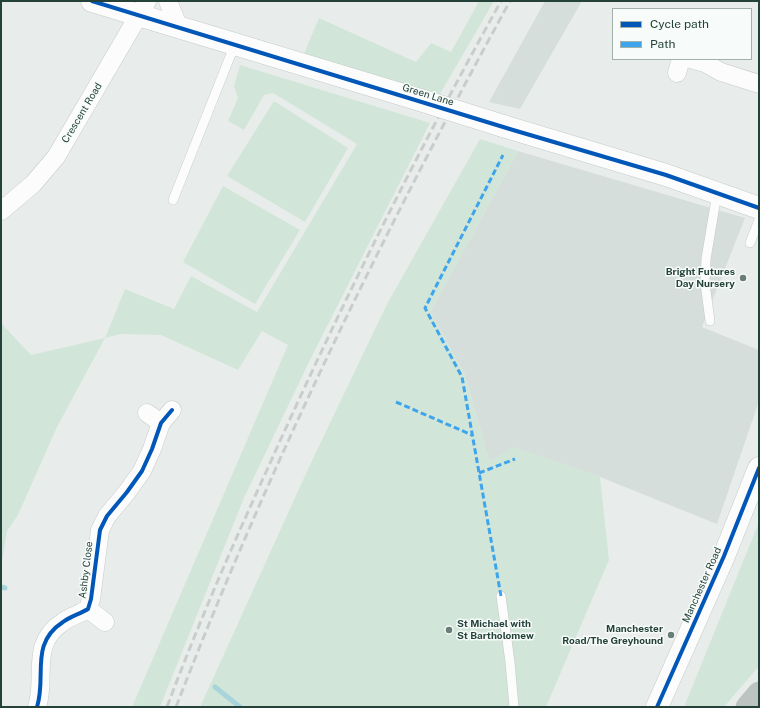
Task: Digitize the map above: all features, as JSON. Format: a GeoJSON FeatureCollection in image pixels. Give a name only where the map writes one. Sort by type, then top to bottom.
{"type":"FeatureCollection","features":[{"type":"Feature","properties":{"kind":"street","name":"Green Lane"},"geometry":{"type":"LineString","coordinates":[[92,1],[143,8],[179,28],[666,175],[759,208]]}},
{"type":"Feature","properties":{"kind":"street"},"geometry":{"type":"LineString","coordinates":[[168,1],[179,28]]}},
{"type":"Feature","properties":{"kind":"street","name":"Crescent Road"},"geometry":{"type":"LineString","coordinates":[[1,212],[33,184],[56,157],[143,8]]}},
{"type":"Feature","properties":{"kind":"street"},"geometry":{"type":"LineString","coordinates":[[694,60],[705,63],[721,72],[759,84]]}},
{"type":"Feature","properties":{"kind":"street","name":"Ashby Close"},"geometry":{"type":"LineString","coordinates":[[37,707],[40,692],[41,654],[45,643],[53,631],[63,622],[88,609],[91,599],[100,530],[107,516],[142,471],[152,449],[154,418],[172,410]]}},
{"type":"Feature","properties":{"kind":"street","name":"Manchester Road"},"geometry":{"type":"LineString","coordinates":[[657,707],[724,556],[759,468]]}},
{"type":"Feature","properties":{"kind":"street"},"geometry":{"type":"LineString","coordinates":[[724,556],[759,490]]}},
{"type":"Feature","properties":{"kind":"street","name":"Ashby Close"},"geometry":{"type":"LineString","coordinates":[[88,609],[105,622]]}},
{"type":"Feature","properties":{"kind":"lane"},"geometry":{"type":"LineString","coordinates":[[174,200],[235,44]]}},
{"type":"Feature","properties":{"kind":"lane"},"geometry":{"type":"LineString","coordinates":[[710,321],[705,283],[706,259],[717,193]]}},
{"type":"Feature","properties":{"kind":"lane"},"geometry":{"type":"LineString","coordinates":[[750,243],[759,220]]}},
{"type":"Feature","properties":{"kind":"lane"},"geometry":{"type":"LineString","coordinates":[[501,596],[510,662],[514,707]]}},
{"type":"Feature","properties":{"kind":"shaded area"},"geometry":{"type":"Polygon","coordinates":[[[545,1],[582,1],[520,109],[489,102],[545,1]]]}},
{"type":"Feature","properties":{"kind":"shaded area"},"geometry":{"type":"Polygon","coordinates":[[[518,151],[745,218],[702,327],[759,350],[759,401],[717,524],[600,477],[514,448],[489,461],[465,375],[430,312],[518,151]]]}},
{"type":"Feature","properties":{"kind":"green space"},"geometry":{"type":"Polygon","coordinates":[[[479,1],[494,1],[440,94],[303,56],[319,18],[416,62],[431,43],[451,52],[479,1]]]}},
{"type":"Feature","properties":{"kind":"green space"},"geometry":{"type":"Polygon","coordinates":[[[240,65],[430,123],[311,358],[244,498],[160,707],[132,707],[288,345],[262,331],[238,370],[161,335],[120,334],[105,338],[125,289],[174,309],[191,276],[257,312],[357,144],[273,93],[264,95],[244,130],[228,121],[238,98],[234,86],[240,65]]]}},
{"type":"Feature","properties":{"kind":"green space"},"geometry":{"type":"Polygon","coordinates":[[[274,101],[348,148],[305,222],[227,176],[274,101]]]}},
{"type":"Feature","properties":{"kind":"green space"},"geometry":{"type":"Polygon","coordinates":[[[480,139],[518,151],[430,312],[465,375],[489,461],[514,447],[600,477],[609,560],[546,707],[200,707],[308,469],[387,304],[480,139]]]}},
{"type":"Feature","properties":{"kind":"green space"},"geometry":{"type":"Polygon","coordinates":[[[223,186],[300,230],[255,304],[183,262],[223,186]]]}},
{"type":"Feature","properties":{"kind":"green space"},"geometry":{"type":"Polygon","coordinates":[[[1,323],[31,355],[105,338],[57,427],[18,515],[7,531],[1,568],[1,323]]]}},
{"type":"Feature","properties":{"kind":"green space"},"geometry":{"type":"Polygon","coordinates":[[[759,522],[759,666],[724,707],[684,707],[759,522]]]}},
{"type":"Feature","properties":{"kind":"waterway"},"geometry":{"type":"LineString","coordinates":[[1,587],[5,588]]}},
{"type":"Feature","properties":{"kind":"waterway"},"geometry":{"type":"LineString","coordinates":[[215,687],[240,707]]}},
{"type":"Feature","properties":{"kind":"railway"},"geometry":{"type":"LineString","coordinates":[[167,707],[191,645],[230,553],[325,344],[410,171],[501,1]]}},
{"type":"Feature","properties":{"kind":"railway"},"geometry":{"type":"LineString","coordinates":[[176,707],[250,526],[331,348],[418,173],[510,1]]}},
{"type":"Feature","properties":{"kind":"marked path"},"geometry":{"type":"LineString","coordinates":[[501,596],[462,377],[425,308],[503,155]]}},
{"type":"Feature","properties":{"kind":"marked path"},"geometry":{"type":"LineString","coordinates":[[396,402],[472,435]]}},
{"type":"Feature","properties":{"kind":"marked path"},"geometry":{"type":"LineString","coordinates":[[479,473],[515,459]]}},
{"type":"Feature","properties":{"kind":"cycle path"},"geometry":{"type":"LineString","coordinates":[[92,1],[513,130],[666,175],[759,208]]}},
{"type":"Feature","properties":{"kind":"cycle path"},"geometry":{"type":"LineString","coordinates":[[37,707],[40,695],[42,650],[46,640],[63,622],[88,609],[91,599],[100,530],[107,516],[142,471],[152,449],[161,423],[172,410]]}},
{"type":"Feature","properties":{"kind":"cycle path"},"geometry":{"type":"LineString","coordinates":[[657,707],[724,556],[759,468]]}},
{"type":"Feature","properties":{"kind":"place","name":"Bright Futures Day Nursery"},"geometry":{"type":"Point","coordinates":[743,278]}},
{"type":"Feature","properties":{"kind":"place","name":"St Michael with St Bartholomew"},"geometry":{"type":"Point","coordinates":[449,630]}},
{"type":"Feature","properties":{"kind":"place","name":"Manchester Road/The Greyhound"},"geometry":{"type":"Point","coordinates":[671,635]}}]}
